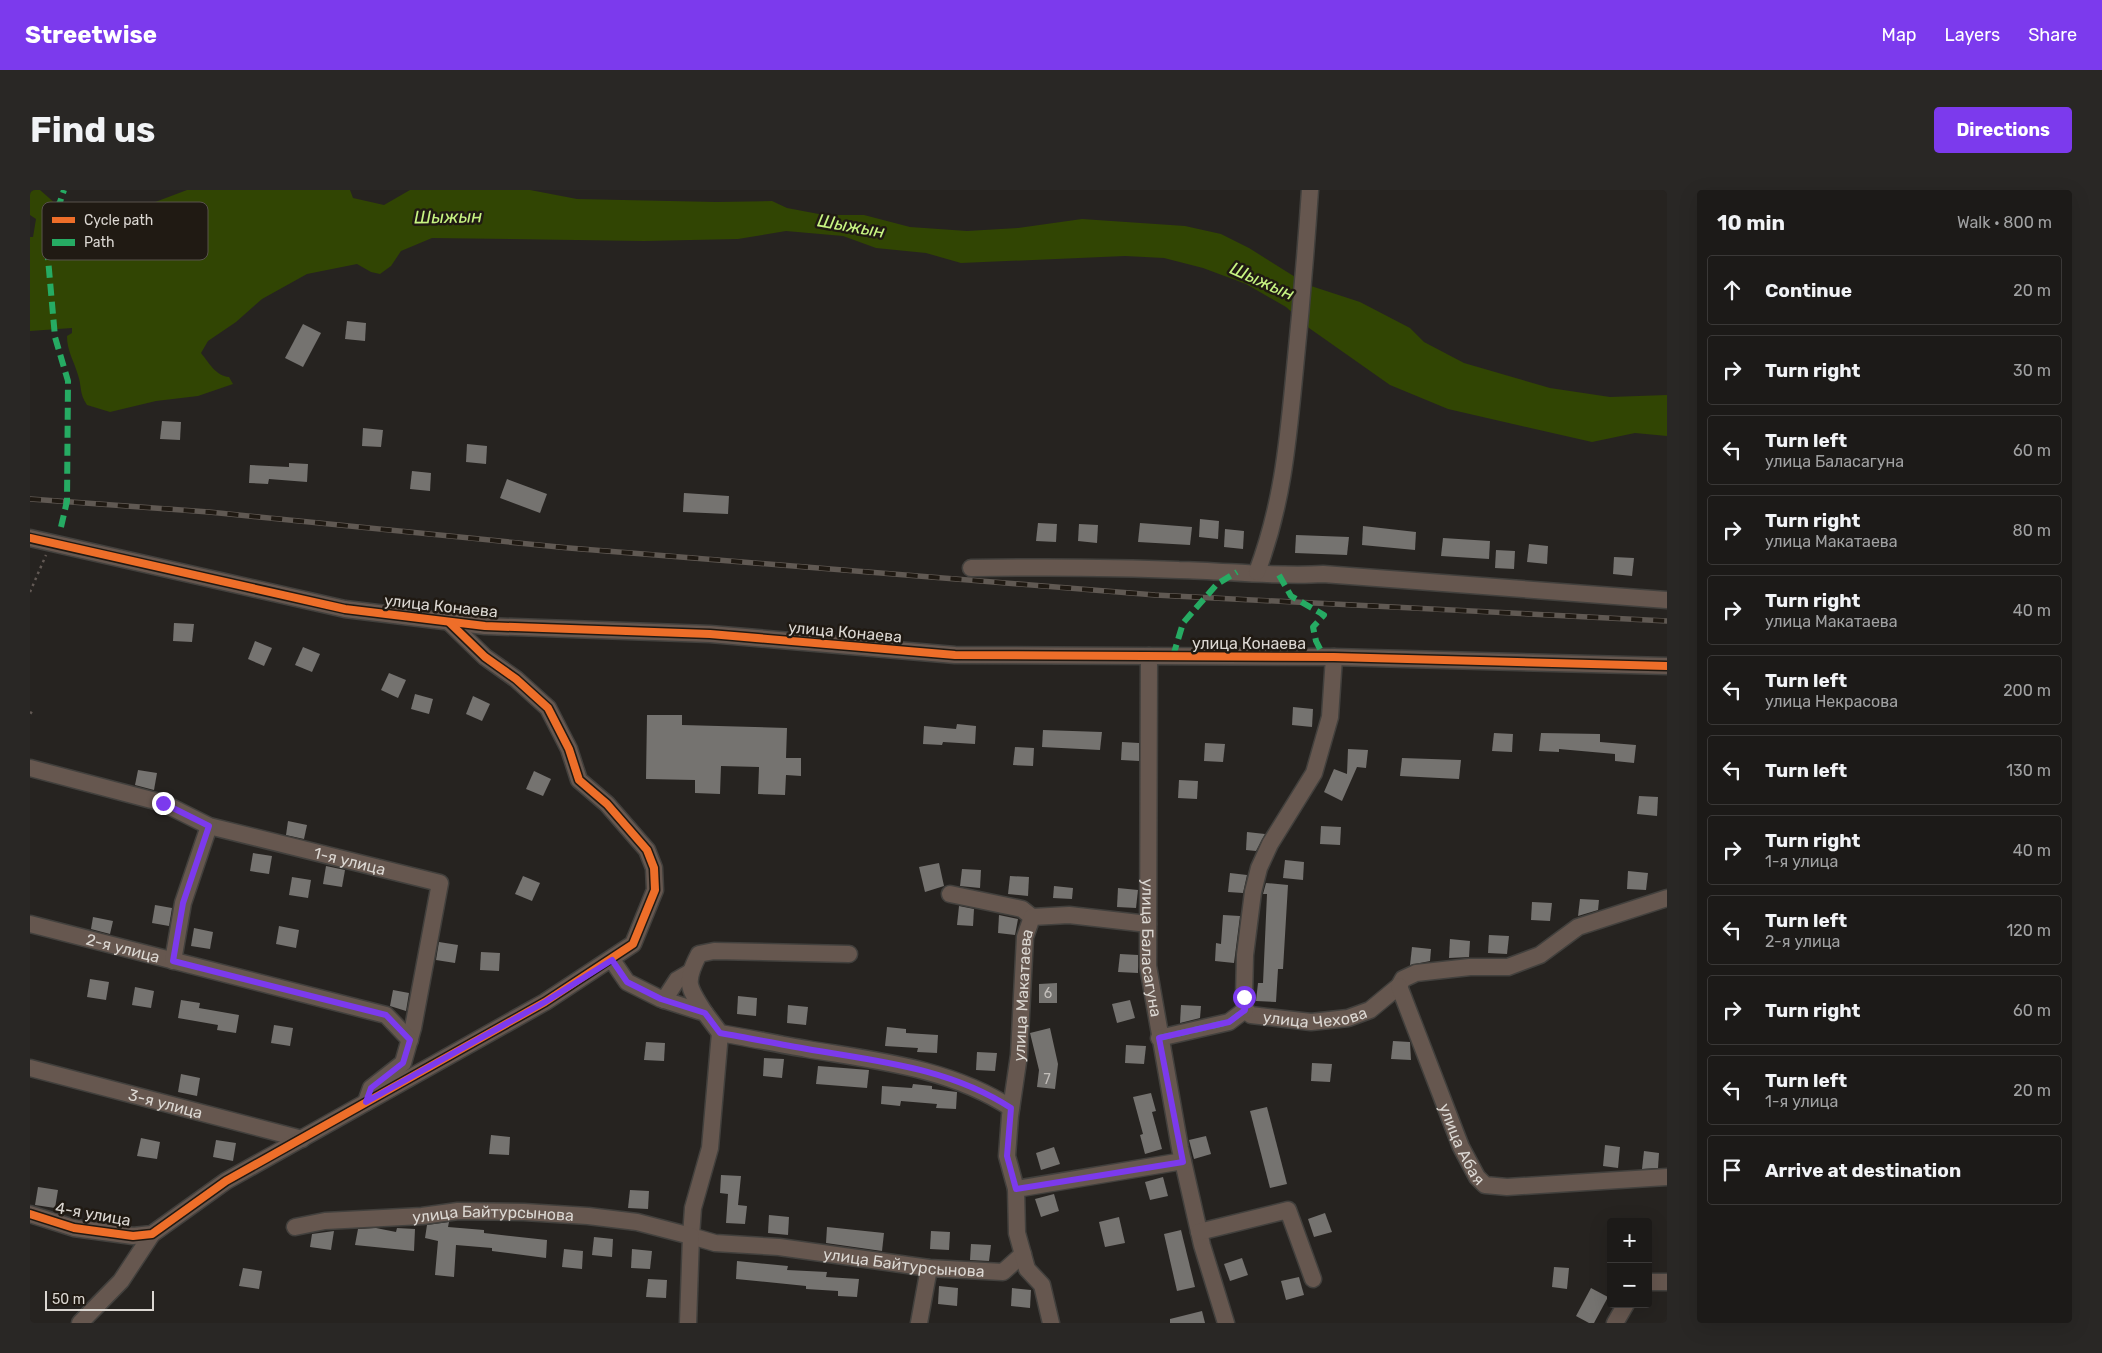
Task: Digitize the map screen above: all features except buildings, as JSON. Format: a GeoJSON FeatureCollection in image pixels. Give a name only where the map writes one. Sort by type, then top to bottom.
{"type":"FeatureCollection","features":[{"type":"Feature","properties":{"kind":"street"},"geometry":{"type":"LineString","coordinates":[[1257,572],[1267,546],[1283,483],[1305,262],[1310,190]]}},
{"type":"Feature","properties":{"kind":"street","name":"улица Конаева"},"geometry":{"type":"LineString","coordinates":[[30,538],[345,609],[450,623],[710,634],[955,655],[1334,657],[1667,666]]}},
{"type":"Feature","properties":{"kind":"street"},"geometry":{"type":"LineString","coordinates":[[970,568],[1128,568],[1257,572],[1286,576],[1323,574],[1667,600]]}},
{"type":"Feature","properties":{"kind":"street"},"geometry":{"type":"LineString","coordinates":[[80,1323],[121,1281],[152,1234],[226,1181],[545,1002],[612,960],[633,944],[655,890],[654,868],[647,850],[606,804],[579,780],[569,749],[548,708],[516,679],[485,656],[450,623]]}},
{"type":"Feature","properties":{"kind":"street","name":"улица Баласагуна"},"geometry":{"type":"LineString","coordinates":[[1149,656],[1148,966],[1159,1038],[1183,1162],[1199,1232],[1226,1323]]}},
{"type":"Feature","properties":{"kind":"street","name":"улица Чехова"},"geometry":{"type":"LineString","coordinates":[[1334,657],[1330,717],[1314,773],[1270,844],[1259,868],[1253,892],[1245,955],[1244,997],[1245,1010],[1251,1015],[1311,1022],[1348,1018],[1370,1010],[1399,986],[1403,979],[1416,973],[1470,966],[1508,967],[1540,955],[1578,928],[1667,898]]}},
{"type":"Feature","properties":{"kind":"street","name":"1-я улица"},"geometry":{"type":"LineString","coordinates":[[30,768],[163,803],[209,826],[440,883],[410,1040],[403,1063],[371,1088],[366,1102]]}},
{"type":"Feature","properties":{"kind":"street"},"geometry":{"type":"LineString","coordinates":[[173,961],[183,903],[209,826]]}},
{"type":"Feature","properties":{"kind":"street"},"geometry":{"type":"LineString","coordinates":[[950,894],[1022,909],[1032,916]]}},
{"type":"Feature","properties":{"kind":"street","name":"улица Макатаева"},"geometry":{"type":"LineString","coordinates":[[1051,1323],[1042,1285],[1027,1269],[1017,1233],[1016,1189],[1007,1156],[1011,1108],[1019,1055],[1025,937],[1032,916],[1070,914],[1148,924]]}},
{"type":"Feature","properties":{"kind":"street","name":"2-я улица"},"geometry":{"type":"LineString","coordinates":[[30,924],[386,1015],[410,1040]]}},
{"type":"Feature","properties":{"kind":"street"},"geometry":{"type":"LineString","coordinates":[[688,1323],[693,1208],[710,1148],[720,1033],[691,991],[689,974],[699,954],[714,951],[850,954]]}},
{"type":"Feature","properties":{"kind":"street"},"geometry":{"type":"LineString","coordinates":[[612,960],[627,982],[664,1000],[705,1013]]}},
{"type":"Feature","properties":{"kind":"street"},"geometry":{"type":"LineString","coordinates":[[664,1000],[676,980],[689,974]]}},
{"type":"Feature","properties":{"kind":"street","name":"улица Абая"},"geometry":{"type":"LineString","coordinates":[[1399,986],[1461,1147],[1477,1177],[1485,1185],[1507,1187],[1667,1177]]}},
{"type":"Feature","properties":{"kind":"street"},"geometry":{"type":"LineString","coordinates":[[1159,1038],[1229,1022],[1245,1010]]}},
{"type":"Feature","properties":{"kind":"street"},"geometry":{"type":"LineString","coordinates":[[720,1033],[881,1061],[950,1077],[988,1093],[1011,1108]]}},
{"type":"Feature","properties":{"kind":"street","name":"3-я улица"},"geometry":{"type":"LineString","coordinates":[[30,1068],[302,1139]]}},
{"type":"Feature","properties":{"kind":"street"},"geometry":{"type":"LineString","coordinates":[[1016,1189],[1183,1162]]}},
{"type":"Feature","properties":{"kind":"street"},"geometry":{"type":"LineString","coordinates":[[1199,1232],[1288,1210],[1313,1279]]}},
{"type":"Feature","properties":{"kind":"street","name":"улица Байтурсынова"},"geometry":{"type":"LineString","coordinates":[[295,1228],[324,1221],[422,1216],[458,1211],[514,1212],[588,1216],[627,1221],[715,1243],[779,1247],[928,1268],[1003,1272],[1023,1254]]}},
{"type":"Feature","properties":{"kind":"street","name":"4-я улица"},"geometry":{"type":"LineString","coordinates":[[30,1214],[74,1228],[133,1236],[152,1234]]}},
{"type":"Feature","properties":{"kind":"street"},"geometry":{"type":"LineString","coordinates":[[919,1323],[928,1268]]}},
{"type":"Feature","properties":{"kind":"street"},"geometry":{"type":"LineString","coordinates":[[1652,1282],[1667,1282]]}},
{"type":"Feature","properties":{"kind":"street"},"geometry":{"type":"LineString","coordinates":[[1615,1323],[1624,1308]]}},
{"type":"Feature","properties":{"kind":"path"},"geometry":{"type":"LineString","coordinates":[[30,592],[52,543]]}},
{"type":"Feature","properties":{"kind":"water","name":"Шыжын"},"geometry":{"type":"Polygon","coordinates":[[[30,190],[40,190],[54,202],[42,202],[42,260],[208,260],[208,202],[155,202],[187,190],[350,190],[353,198],[384,205],[410,190],[530,190],[577,199],[716,202],[772,201],[787,208],[824,215],[864,215],[910,227],[967,231],[1018,228],[1082,219],[1185,226],[1221,234],[1249,248],[1308,285],[1360,302],[1410,328],[1424,342],[1464,363],[1550,388],[1610,397],[1667,395],[1667,436],[1635,433],[1592,442],[1448,409],[1390,385],[1309,328],[1286,307],[1246,284],[1203,268],[1164,258],[1125,256],[961,263],[926,253],[876,248],[843,236],[786,231],[738,239],[644,241],[432,238],[401,251],[391,266],[380,274],[371,272],[357,264],[307,274],[262,299],[236,322],[208,341],[201,353],[213,368],[220,374],[229,377],[233,384],[198,396],[156,401],[110,412],[87,405],[84,401],[78,375],[68,346],[67,336],[72,333],[72,328],[30,331],[30,237],[33,237],[36,219],[30,215],[30,190]]]}},
{"type":"Feature","properties":{"kind":"railway"},"geometry":{"type":"LineString","coordinates":[[30,499],[209,512],[569,548],[1155,595],[1667,621]]}},
{"type":"Feature","properties":{"kind":"marked path"},"geometry":{"type":"LineString","coordinates":[[60,202],[64,190]]}},
{"type":"Feature","properties":{"kind":"marked path"},"geometry":{"type":"LineString","coordinates":[[48,260],[55,337],[68,381],[67,501],[61,527]]}},
{"type":"Feature","properties":{"kind":"marked path"},"geometry":{"type":"LineString","coordinates":[[1173,656],[1183,623],[1217,584],[1237,572]]}},
{"type":"Feature","properties":{"kind":"marked path"},"geometry":{"type":"LineString","coordinates":[[1279,575],[1291,596],[1324,615],[1313,627],[1316,641],[1324,657]]}},
{"type":"Feature","properties":{"kind":"marked path"},"geometry":{"type":"LineString","coordinates":[[1159,1038],[1229,1022],[1245,1010]]}},
{"type":"Feature","properties":{"kind":"cycle path"},"geometry":{"type":"LineString","coordinates":[[30,538],[345,609],[485,626],[710,634],[955,655],[1334,657],[1667,666]]}},
{"type":"Feature","properties":{"kind":"cycle path"},"geometry":{"type":"LineString","coordinates":[[30,1214],[74,1228],[133,1236],[152,1234],[226,1181],[545,1002],[633,944],[655,890],[654,868],[647,850],[607,804],[579,780],[569,749],[548,708],[516,679],[485,657],[450,623]]}},
{"type":"Feature","properties":{"kind":"route"},"geometry":{"type":"LineString","coordinates":[[163,803],[209,826],[183,903],[173,961],[386,1015],[410,1040],[403,1063],[371,1088],[366,1102],[545,1002],[612,960],[627,982],[661,999],[705,1013],[720,1033],[881,1061],[950,1077],[988,1093],[1011,1108],[1007,1156],[1016,1189],[1183,1162],[1159,1038],[1229,1022],[1245,1010],[1244,997]]}}]}
